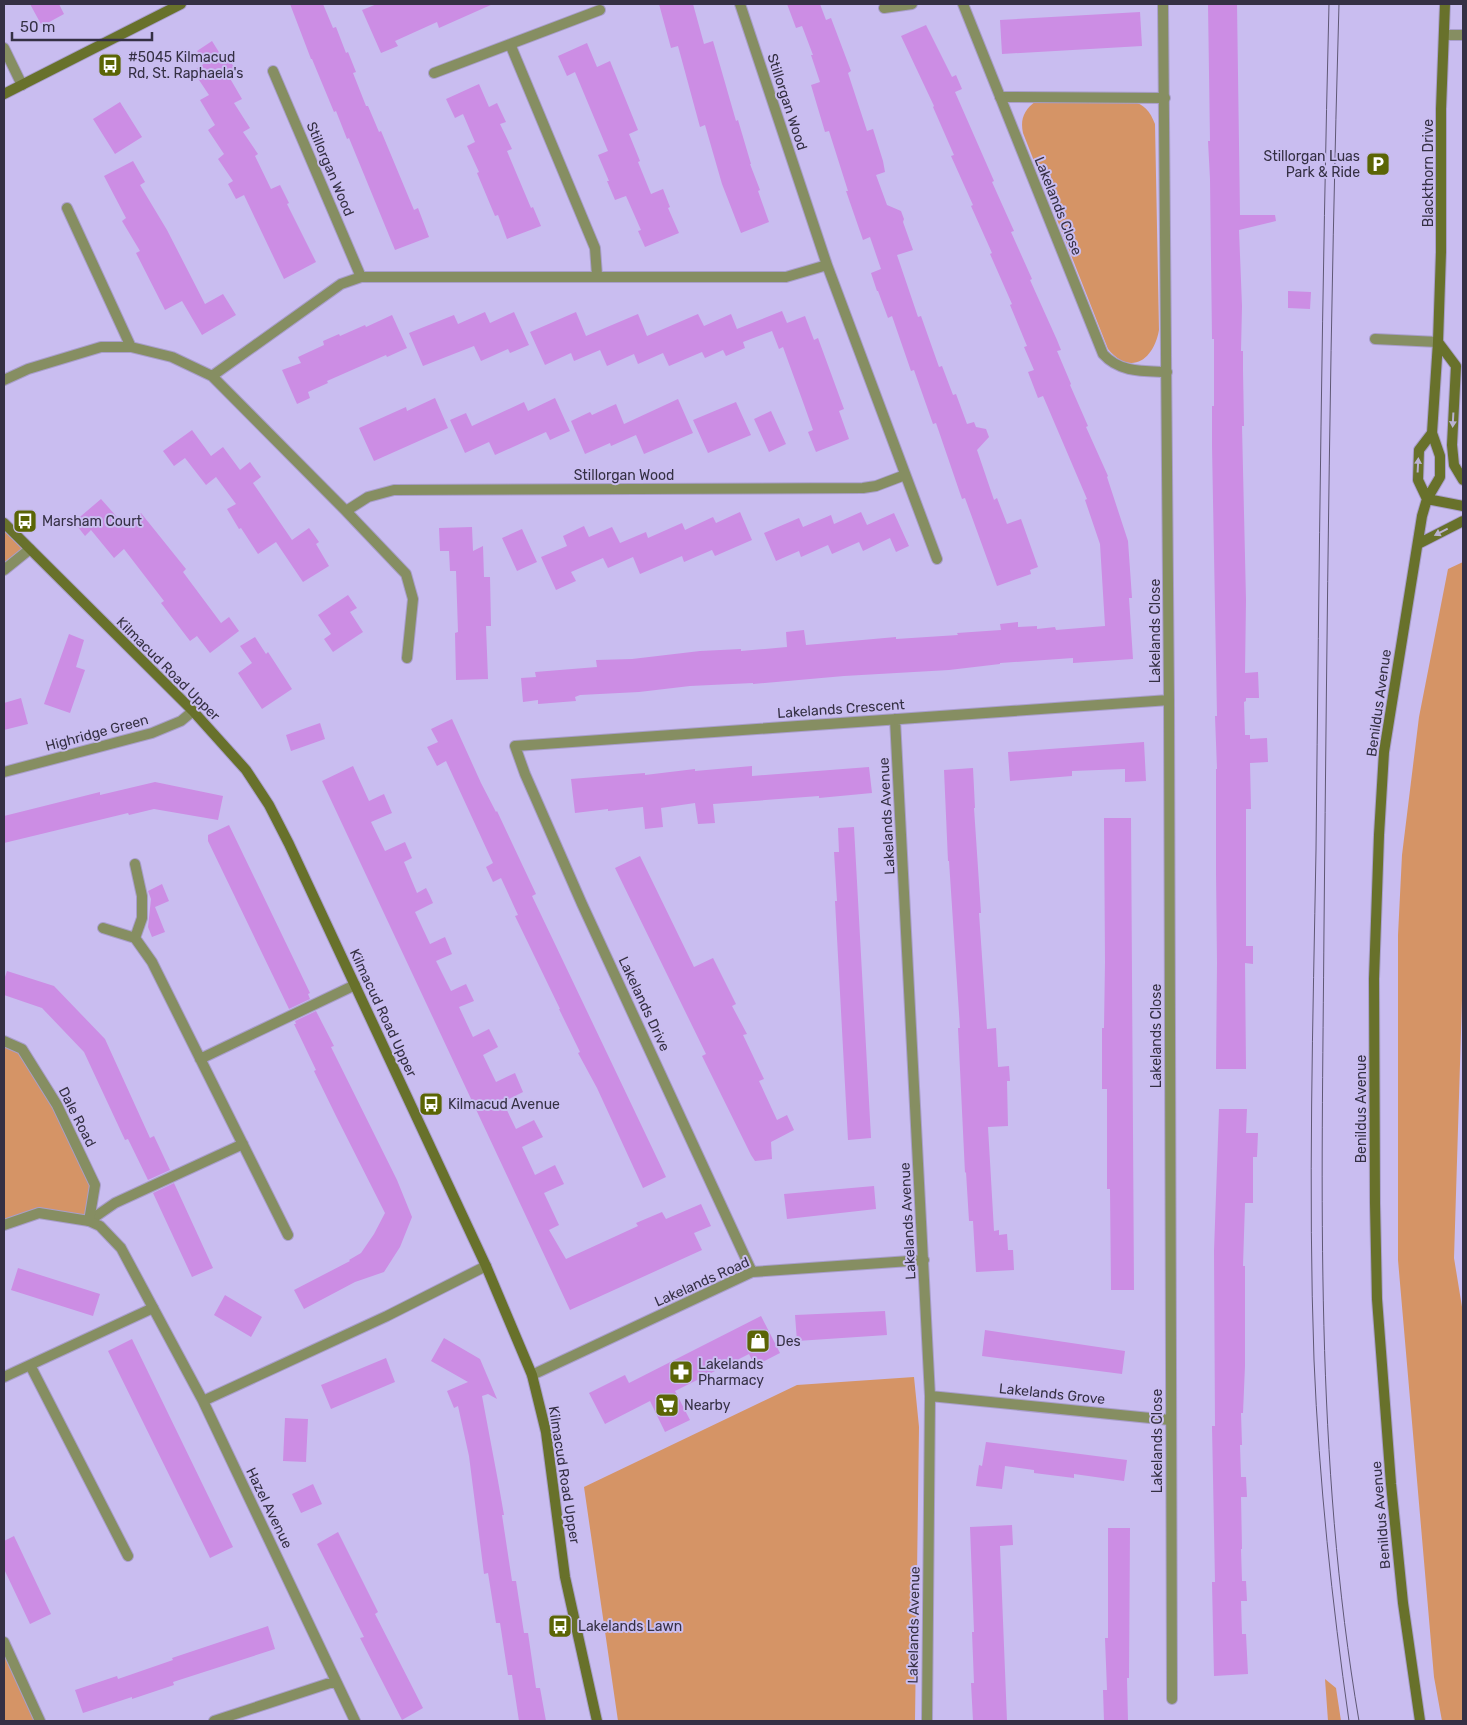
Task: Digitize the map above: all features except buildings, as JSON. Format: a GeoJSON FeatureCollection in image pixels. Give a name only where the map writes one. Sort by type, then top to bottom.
{"type":"FeatureCollection","features":[{"type":"Feature","properties":{"kind":"street"},"geometry":{"type":"LineString","coordinates":[[4,94],[181,4]]}},
{"type":"Feature","properties":{"kind":"street","name":"Stillorgan Wood"},"geometry":{"type":"LineString","coordinates":[[740,4],[827,265],[937,559]]}},
{"type":"Feature","properties":{"kind":"street"},"geometry":{"type":"LineString","coordinates":[[884,8],[912,4]]}},
{"type":"Feature","properties":{"kind":"street","name":"Lakelands Close"},"geometry":{"type":"LineString","coordinates":[[963,4],[1103,354],[1109,361],[1125,369],[1167,372]]}},
{"type":"Feature","properties":{"kind":"street","name":"Lakelands Close"},"geometry":{"type":"LineString","coordinates":[[1163,4],[1169,700],[1172,1699]]}},
{"type":"Feature","properties":{"kind":"street","name":"Blackthorn Drive"},"geometry":{"type":"LineString","coordinates":[[1427,499],[1440,477],[1440,456],[1432,433],[1438,342],[1442,209],[1441,109],[1445,4]]}},
{"type":"Feature","properties":{"kind":"street"},"geometry":{"type":"LineString","coordinates":[[434,73],[600,10]]}},
{"type":"Feature","properties":{"kind":"street"},"geometry":{"type":"LineString","coordinates":[[1444,35],[1463,35]]}},
{"type":"Feature","properties":{"kind":"street"},"geometry":{"type":"LineString","coordinates":[[510,44],[595,248],[597,276]]}},
{"type":"Feature","properties":{"kind":"street"},"geometry":{"type":"LineString","coordinates":[[4,48],[22,85]]}},
{"type":"Feature","properties":{"kind":"street","name":"Stillorgan Wood"},"geometry":{"type":"LineString","coordinates":[[273,71],[361,277]]}},
{"type":"Feature","properties":{"kind":"street"},"geometry":{"type":"LineString","coordinates":[[1000,97],[1165,98]]}},
{"type":"Feature","properties":{"kind":"street"},"geometry":{"type":"LineString","coordinates":[[67,208],[131,347]]}},
{"type":"Feature","properties":{"kind":"street"},"geometry":{"type":"LineString","coordinates":[[212,376],[341,284],[361,277],[786,277],[827,265]]}},
{"type":"Feature","properties":{"kind":"street"},"geometry":{"type":"LineString","coordinates":[[1375,339],[1438,342],[1456,366],[1452,445],[1454,465],[1463,480]]}},
{"type":"Feature","properties":{"kind":"street"},"geometry":{"type":"LineString","coordinates":[[4,380],[28,369],[101,348],[131,347],[172,357],[212,376],[406,574],[413,599],[407,658]]}},
{"type":"Feature","properties":{"kind":"street","name":"Blackthorn Drive"},"geometry":{"type":"LineString","coordinates":[[1427,499],[1418,480],[1419,450],[1432,433]]}},
{"type":"Feature","properties":{"kind":"street","name":"Stillorgan Wood"},"geometry":{"type":"LineString","coordinates":[[346,511],[368,497],[394,490],[863,488],[876,486],[905,475]]}},
{"type":"Feature","properties":{"kind":"street"},"geometry":{"type":"LineString","coordinates":[[1427,499],[1463,506]]}},
{"type":"Feature","properties":{"kind":"street","name":"Benildus Avenue"},"geometry":{"type":"LineString","coordinates":[[1420,1721],[1402,1593],[1391,1484],[1377,1299],[1374,989],[1384,752],[1422,516],[1427,499]]}},
{"type":"Feature","properties":{"kind":"street"},"geometry":{"type":"LineString","coordinates":[[1418,544],[1463,521]]}},
{"type":"Feature","properties":{"kind":"street","name":"Kilmacud Road Upper"},"geometry":{"type":"LineString","coordinates":[[4,523],[192,711],[246,770],[269,805],[289,844],[486,1266],[532,1375],[546,1432],[565,1576],[597,1721]]}},
{"type":"Feature","properties":{"kind":"street"},"geometry":{"type":"LineString","coordinates":[[4,570],[30,549]]}},
{"type":"Feature","properties":{"kind":"street","name":"Lakelands Crescent"},"geometry":{"type":"LineString","coordinates":[[515,746],[1169,700]]}},
{"type":"Feature","properties":{"kind":"street","name":"Highridge Green"},"geometry":{"type":"LineString","coordinates":[[4,772],[152,733],[181,721],[192,711]]}},
{"type":"Feature","properties":{"kind":"street","name":"Lakelands Avenue"},"geometry":{"type":"LineString","coordinates":[[895,719],[930,1396],[927,1721]]}},
{"type":"Feature","properties":{"kind":"street","name":"Lakelands Drive"},"geometry":{"type":"LineString","coordinates":[[515,746],[525,774],[582,904],[752,1272]]}},
{"type":"Feature","properties":{"kind":"street"},"geometry":{"type":"LineString","coordinates":[[135,864],[142,896],[142,918],[136,938]]}},
{"type":"Feature","properties":{"kind":"street"},"geometry":{"type":"LineString","coordinates":[[103,928],[136,938],[152,962],[288,1235]]}},
{"type":"Feature","properties":{"kind":"street"},"geometry":{"type":"LineString","coordinates":[[200,1059],[355,985]]}},
{"type":"Feature","properties":{"kind":"street","name":"Dale Road"},"geometry":{"type":"LineString","coordinates":[[4,1041],[22,1049],[58,1105],[95,1184],[89,1221]]}},
{"type":"Feature","properties":{"kind":"street"},"geometry":{"type":"LineString","coordinates":[[89,1221],[115,1203],[242,1144]]}},
{"type":"Feature","properties":{"kind":"street"},"geometry":{"type":"LineString","coordinates":[[4,1225],[39,1213],[89,1221],[100,1226],[121,1248],[153,1308],[4,1377]]}},
{"type":"Feature","properties":{"kind":"street","name":"Lakelands Road"},"geometry":{"type":"LineString","coordinates":[[532,1375],[752,1272],[924,1260]]}},
{"type":"Feature","properties":{"kind":"street"},"geometry":{"type":"LineString","coordinates":[[203,1401],[386,1316],[486,1266]]}},
{"type":"Feature","properties":{"kind":"street","name":"Hazel Avenue"},"geometry":{"type":"LineString","coordinates":[[153,1308],[203,1401],[355,1721]]}},
{"type":"Feature","properties":{"kind":"street"},"geometry":{"type":"LineString","coordinates":[[30,1364],[128,1556]]}},
{"type":"Feature","properties":{"kind":"street","name":"Lakelands Grove"},"geometry":{"type":"LineString","coordinates":[[930,1396],[1170,1420]]}},
{"type":"Feature","properties":{"kind":"street"},"geometry":{"type":"LineString","coordinates":[[4,1642],[40,1721]]}},
{"type":"Feature","properties":{"kind":"street"},"geometry":{"type":"LineString","coordinates":[[214,1721],[336,1681]]}},
{"type":"Feature","properties":{"kind":"shaded area"},"geometry":{"type":"Polygon","coordinates":[[[1036,101],[1131,101],[1140,104],[1146,109],[1155,124],[1159,330],[1152,349],[1140,361],[1133,363],[1125,362],[1108,349],[1023,133],[1022,123],[1024,115],[1028,108],[1036,101]]]}},
{"type":"Feature","properties":{"kind":"shaded area"},"geometry":{"type":"Polygon","coordinates":[[[4,523],[29,549],[4,570],[4,523]]]}},
{"type":"Feature","properties":{"kind":"shaded area"},"geometry":{"type":"Polygon","coordinates":[[[1463,562],[1463,967],[1454,1258],[1463,1313],[1463,1721],[1442,1721],[1434,1677],[1398,1260],[1398,935],[1402,855],[1419,717],[1448,569],[1463,562]]]}},
{"type":"Feature","properties":{"kind":"shaded area"},"geometry":{"type":"Polygon","coordinates":[[[4,1041],[22,1049],[95,1185],[89,1221],[39,1213],[4,1225],[4,1041]]]}},
{"type":"Feature","properties":{"kind":"shaded area"},"geometry":{"type":"Polygon","coordinates":[[[914,1377],[919,1427],[915,1721],[618,1721],[584,1487],[797,1385],[914,1377]]]}},
{"type":"Feature","properties":{"kind":"shaded area"},"geometry":{"type":"Polygon","coordinates":[[[4,1642],[40,1721],[4,1721],[4,1642]]]}},
{"type":"Feature","properties":{"kind":"shaded area"},"geometry":{"type":"Polygon","coordinates":[[[1325,1679],[1336,1688],[1341,1721],[1328,1721],[1325,1679]]]}},
{"type":"Feature","properties":{"kind":"tram line"},"geometry":{"type":"LineString","coordinates":[[1329,4],[1324,216],[1311,1232],[1314,1360],[1319,1451],[1332,1586],[1349,1721]]}},
{"type":"Feature","properties":{"kind":"tram line"},"geometry":{"type":"LineString","coordinates":[[1339,4],[1329,466],[1322,1226],[1324,1326],[1334,1524],[1344,1622],[1359,1721]]}},
{"type":"Feature","properties":{"kind":"place","name":"#5045 Kilmacud Rd, St. Raphaela's"},"geometry":{"type":"Point","coordinates":[110,65]}},
{"type":"Feature","properties":{"kind":"place","name":"Stillorgan Luas Park & Ride"},"geometry":{"type":"Point","coordinates":[1378,164]}},
{"type":"Feature","properties":{"kind":"place","name":"Marsham Court"},"geometry":{"type":"Point","coordinates":[25,521]}},
{"type":"Feature","properties":{"kind":"place","name":"Kilmacud Avenue"},"geometry":{"type":"Point","coordinates":[431,1104]}},
{"type":"Feature","properties":{"kind":"place","name":"Des"},"geometry":{"type":"Point","coordinates":[758,1341]}},
{"type":"Feature","properties":{"kind":"place","name":"Lakelands Pharmacy"},"geometry":{"type":"Point","coordinates":[681,1372]}},
{"type":"Feature","properties":{"kind":"place","name":"Nearby"},"geometry":{"type":"Point","coordinates":[667,1405]}},
{"type":"Feature","properties":{"kind":"place","name":"Lakelands Lawn"},"geometry":{"type":"Point","coordinates":[560,1626]}}]}
